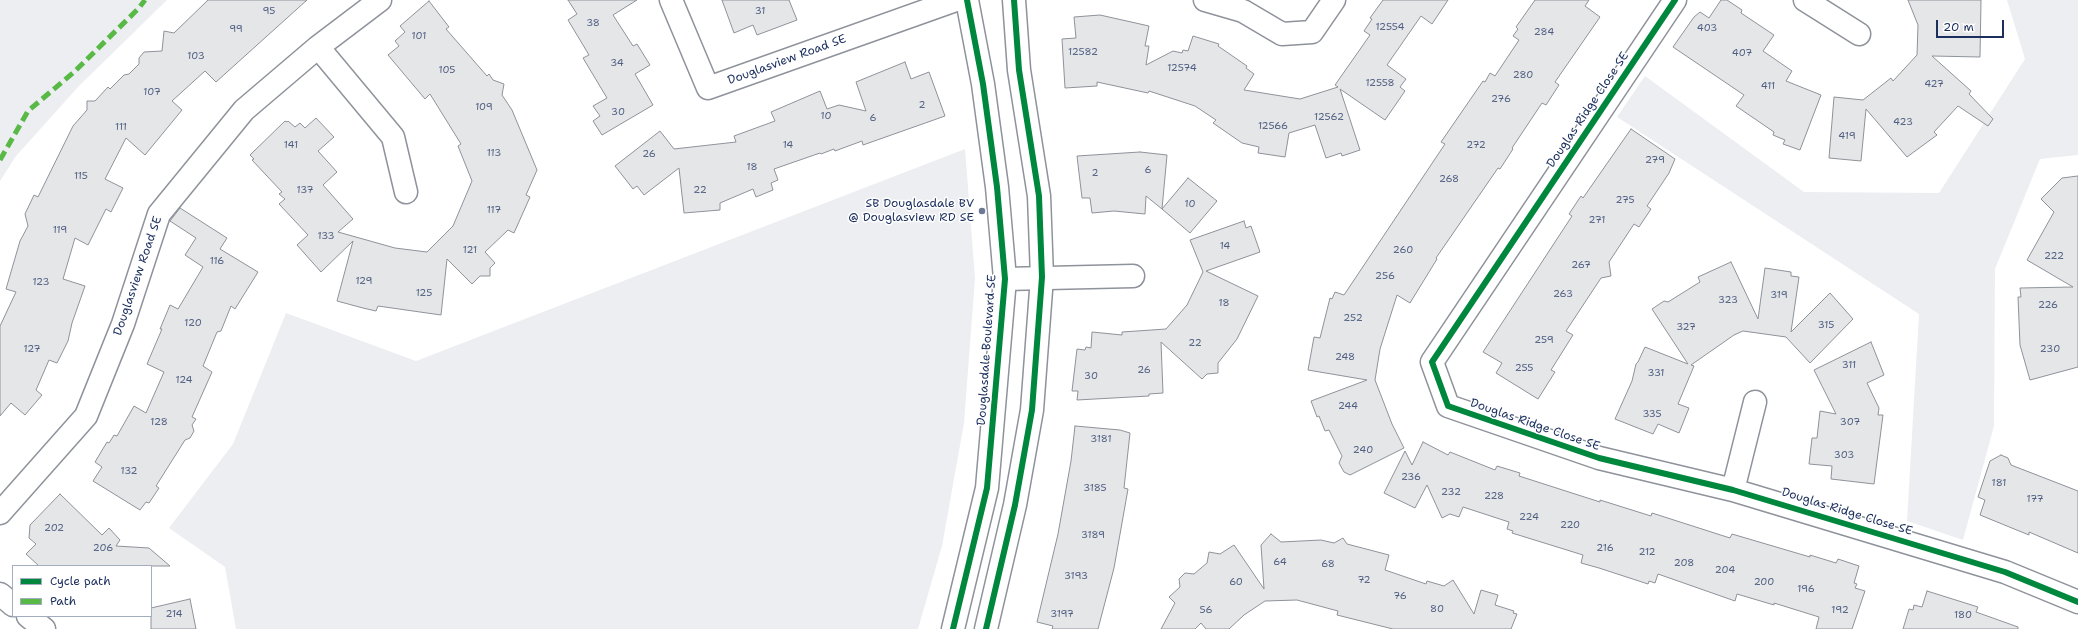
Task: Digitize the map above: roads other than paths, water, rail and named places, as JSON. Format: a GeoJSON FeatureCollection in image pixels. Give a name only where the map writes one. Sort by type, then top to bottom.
{"type":"FeatureCollection","features":[{"type":"Feature","properties":{"kind":"street","name":"Douglasview Road SE"},"geometry":{"type":"LineString","coordinates":[[0,513],[86,416],[123,324],[159,214],[244,110],[318,47],[380,0]]}},
{"type":"Feature","properties":{"kind":"street","name":"Douglasview Road SE"},"geometry":{"type":"LineString","coordinates":[[671,0],[708,88],[956,0]]}},
{"type":"Feature","properties":{"kind":"street","name":"Douglasdale Boulevard SE"},"geometry":{"type":"LineString","coordinates":[[953,629],[987,488],[1005,279],[1003,237],[983,84],[967,0]]}},
{"type":"Feature","properties":{"kind":"street"},"geometry":{"type":"LineString","coordinates":[[986,629],[1015,505],[1032,410],[1042,277],[1038,196],[1019,70],[1014,0]]}},
{"type":"Feature","properties":{"kind":"street"},"geometry":{"type":"LineString","coordinates":[[1206,0],[1243,12],[1282,34],[1312,32],[1334,0]]}},
{"type":"Feature","properties":{"kind":"street","name":"Douglas Ridge Close SE"},"geometry":{"type":"LineString","coordinates":[[1675,0],[1432,362],[1448,406],[1599,458],[1733,490],[2005,572],[2078,602]]}},
{"type":"Feature","properties":{"kind":"street"},"geometry":{"type":"LineString","coordinates":[[1805,0],[1859,34]]}},
{"type":"Feature","properties":{"kind":"street"},"geometry":{"type":"LineString","coordinates":[[318,47],[393,137],[406,192]]}},
{"type":"Feature","properties":{"kind":"street"},"geometry":{"type":"LineString","coordinates":[[1005,279],[1133,276]]}},
{"type":"Feature","properties":{"kind":"street"},"geometry":{"type":"LineString","coordinates":[[1733,490],[1755,402]]}},
{"type":"Feature","properties":{"kind":"street"},"geometry":{"type":"LineString","coordinates":[[0,594],[12,603]]}},
{"type":"Feature","properties":{"kind":"street"},"geometry":{"type":"LineString","coordinates":[[29,617],[44,629]]}},
{"type":"Feature","properties":{"kind":"place","name":"SB Douglasdale BV @ Douglasview RD SE"},"geometry":{"type":"Point","coordinates":[982,211]}}]}
